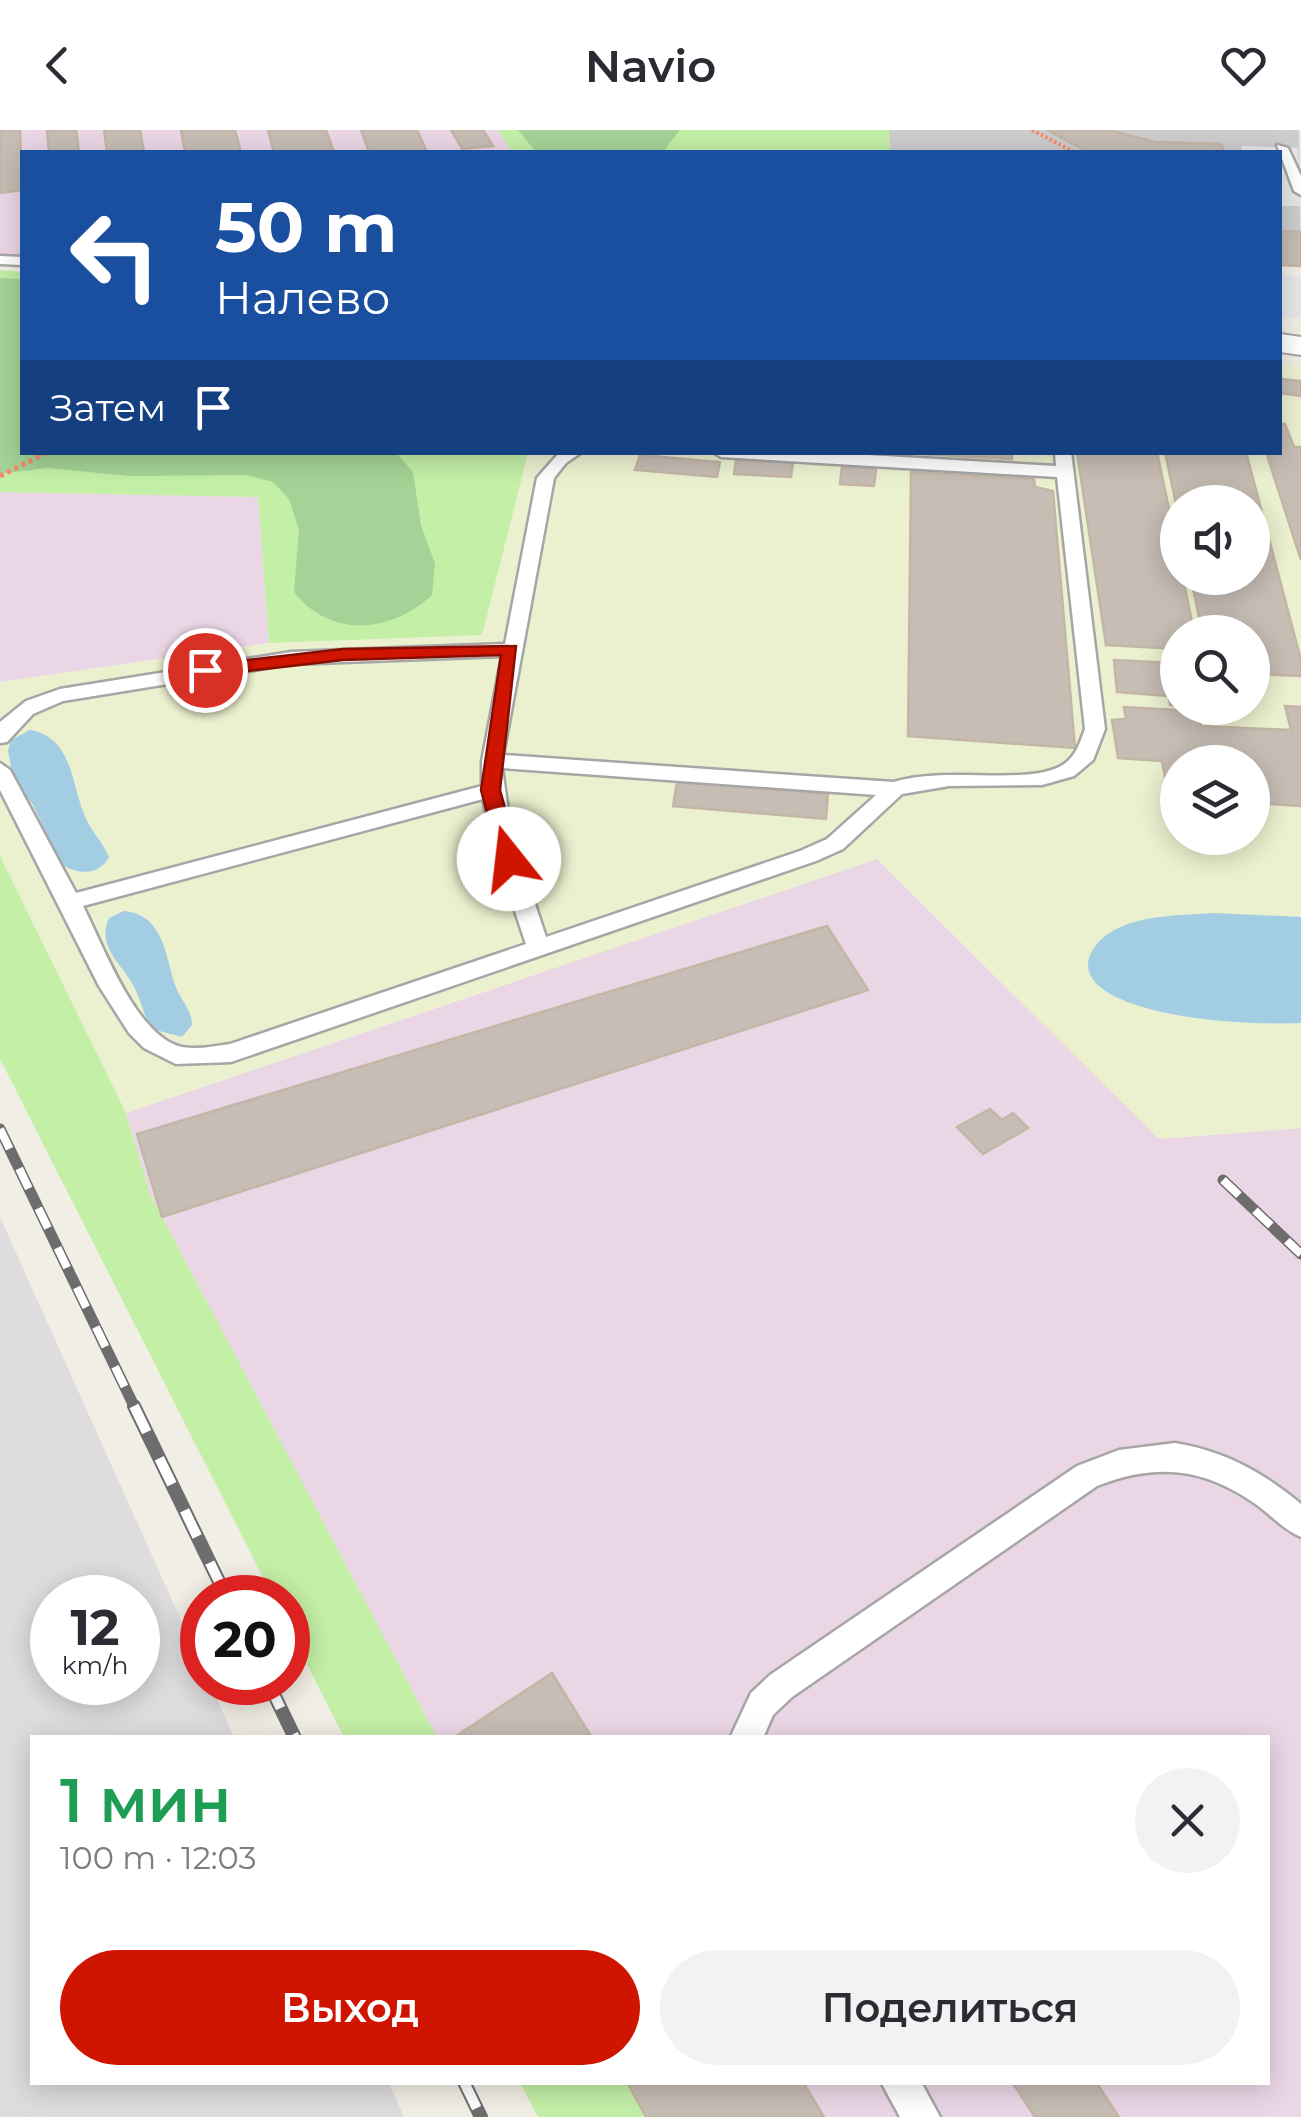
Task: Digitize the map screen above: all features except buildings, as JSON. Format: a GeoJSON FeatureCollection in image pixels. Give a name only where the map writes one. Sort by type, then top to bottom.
{"type":"FeatureCollection","features":[{"type":"Feature","properties":{"kind":"lane"},"geometry":{"type":"LineString","coordinates":[[1282,148],[1301,190]]}},
{"type":"Feature","properties":{"kind":"lane"},"geometry":{"type":"LineString","coordinates":[[538,946],[499,830],[490,790],[510,650],[546,478],[560,459],[568,455]]}},
{"type":"Feature","properties":{"kind":"lane"},"geometry":{"type":"LineString","coordinates":[[0,770],[133,1022],[148,1039],[170,1053],[197,1058],[231,1052],[808,856],[846,835],[895,789],[926,777],[1044,779],[1068,773],[1086,760],[1095,730],[1064,462],[823,455]]}},
{"type":"Feature","properties":{"kind":"lane"},"geometry":{"type":"LineString","coordinates":[[0,737],[12,718],[60,694],[292,658],[510,650]]}},
{"type":"Feature","properties":{"kind":"lane"},"geometry":{"type":"LineString","coordinates":[[492,760],[895,789]]}},
{"type":"Feature","properties":{"kind":"lane"},"geometry":{"type":"LineString","coordinates":[[70,902],[490,790]]}},
{"type":"Feature","properties":{"kind":"lane"},"geometry":{"type":"LineString","coordinates":[[747,1735],[762,1704],[782,1686],[1086,1476],[1124,1459],[1163,1453],[1202,1458],[1247,1480],[1301,1523]]}},
{"type":"Feature","properties":{"kind":"lane"},"geometry":{"type":"LineString","coordinates":[[901,2085],[922,2117]]}},
{"type":"Feature","properties":{"kind":"path"},"geometry":{"type":"LineString","coordinates":[[1032,130],[1070,150]]}},
{"type":"Feature","properties":{"kind":"path"},"geometry":{"type":"LineString","coordinates":[[0,476],[42,455]]}},
{"type":"Feature","properties":{"kind":"shaded area"},"geometry":{"type":"Polygon","coordinates":[[[0,130],[498,130],[511,150],[20,150],[20,261],[0,260],[0,130]]]}},
{"type":"Feature","properties":{"kind":"shaded area"},"geometry":{"type":"Polygon","coordinates":[[[889,130],[1299,130],[1301,266],[1282,265],[1282,150],[890,150],[889,130]]]}},
{"type":"Feature","properties":{"kind":"shaded area"},"geometry":{"type":"Polygon","coordinates":[[[1241,146],[1298,148],[1301,206],[1282,206],[1282,150],[1242,150],[1241,146]]]}},
{"type":"Feature","properties":{"kind":"shaded area"},"geometry":{"type":"Polygon","coordinates":[[[1282,275],[1301,276],[1301,318],[1282,317],[1282,275]]]}},
{"type":"Feature","properties":{"kind":"shaded area"},"geometry":{"type":"Polygon","coordinates":[[[0,492],[258,497],[269,643],[0,682],[0,492]]]}},
{"type":"Feature","properties":{"kind":"shaded area"},"geometry":{"type":"Polygon","coordinates":[[[877,859],[1159,1139],[1301,1128],[1301,2117],[646,2117],[628,2085],[1270,2085],[1270,1735],[436,1735],[150,1194],[126,1113],[877,859]]]}},
{"type":"Feature","properties":{"kind":"shaded area"},"geometry":{"type":"Polygon","coordinates":[[[0,1217],[180,1618],[180,1705],[220,1705],[233,1735],[30,1735],[30,2085],[390,2085],[404,2117],[0,2117],[0,1217]]]}},
{"type":"Feature","properties":{"kind":"green space"},"geometry":{"type":"Polygon","coordinates":[[[498,130],[889,130],[890,150],[511,150],[498,130]]]}},
{"type":"Feature","properties":{"kind":"green space"},"geometry":{"type":"Polygon","coordinates":[[[518,130],[680,130],[665,150],[534,150],[518,130]]]}},
{"type":"Feature","properties":{"kind":"green space"},"geometry":{"type":"Polygon","coordinates":[[[0,270],[20,272],[20,455],[527,455],[482,635],[269,643],[258,497],[0,492],[0,270]]]}},
{"type":"Feature","properties":{"kind":"green space"},"geometry":{"type":"Polygon","coordinates":[[[0,278],[20,279],[20,455],[398,455],[413,472],[421,525],[435,564],[432,595],[398,617],[362,625],[325,618],[309,607],[294,592],[299,530],[289,499],[273,482],[247,475],[130,476],[47,468],[0,474],[0,278]]]}},
{"type":"Feature","properties":{"kind":"green space"},"geometry":{"type":"Polygon","coordinates":[[[1282,365],[1301,367],[1301,1128],[1159,1139],[877,859],[126,1113],[0,856],[0,682],[269,643],[482,635],[526,455],[938,455],[1012,459],[1026,455],[1282,455],[1282,365]]]}},
{"type":"Feature","properties":{"kind":"green space"},"geometry":{"type":"Polygon","coordinates":[[[0,856],[126,1113],[150,1194],[436,1735],[343,1735],[310,1670],[310,1575],[262,1575],[0,1059],[0,856]]]}},
{"type":"Feature","properties":{"kind":"green space"},"geometry":{"type":"Polygon","coordinates":[[[521,2085],[628,2085],[646,2117],[538,2117],[521,2085]]]}},
{"type":"Feature","properties":{"kind":"water"},"geometry":{"type":"Polygon","coordinates":[[[30,730],[44,734],[62,751],[87,820],[109,857],[100,868],[81,872],[61,864],[33,805],[13,777],[8,751],[11,740],[30,730]]]}},
{"type":"Feature","properties":{"kind":"water"},"geometry":{"type":"Polygon","coordinates":[[[124,911],[148,920],[161,939],[176,987],[192,1020],[182,1037],[152,1029],[131,982],[109,948],[109,918],[124,911]]]}},
{"type":"Feature","properties":{"kind":"water"},"geometry":{"type":"Polygon","coordinates":[[[1214,913],[1301,917],[1301,1023],[1254,1023],[1172,1014],[1123,1000],[1100,987],[1091,976],[1089,958],[1110,932],[1144,920],[1214,913]]]}},
{"type":"Feature","properties":{"kind":"railway"},"geometry":{"type":"LineString","coordinates":[[0,1129],[135,1408]]}},
{"type":"Feature","properties":{"kind":"railway"},"geometry":{"type":"LineString","coordinates":[[1223,1180],[1301,1254]]}},
{"type":"Feature","properties":{"kind":"railway"},"geometry":{"type":"LineString","coordinates":[[134,1406],[216,1575]]}},
{"type":"Feature","properties":{"kind":"railway"},"geometry":{"type":"LineString","coordinates":[[279,1705],[294,1735]]}},
{"type":"Feature","properties":{"kind":"railway"},"geometry":{"type":"LineString","coordinates":[[465,2085],[481,2117]]}},
{"type":"Feature","properties":{"kind":"route"},"geometry":{"type":"LineString","coordinates":[[205,670],[343,654],[510,650],[490,790],[509,859]]}}]}
